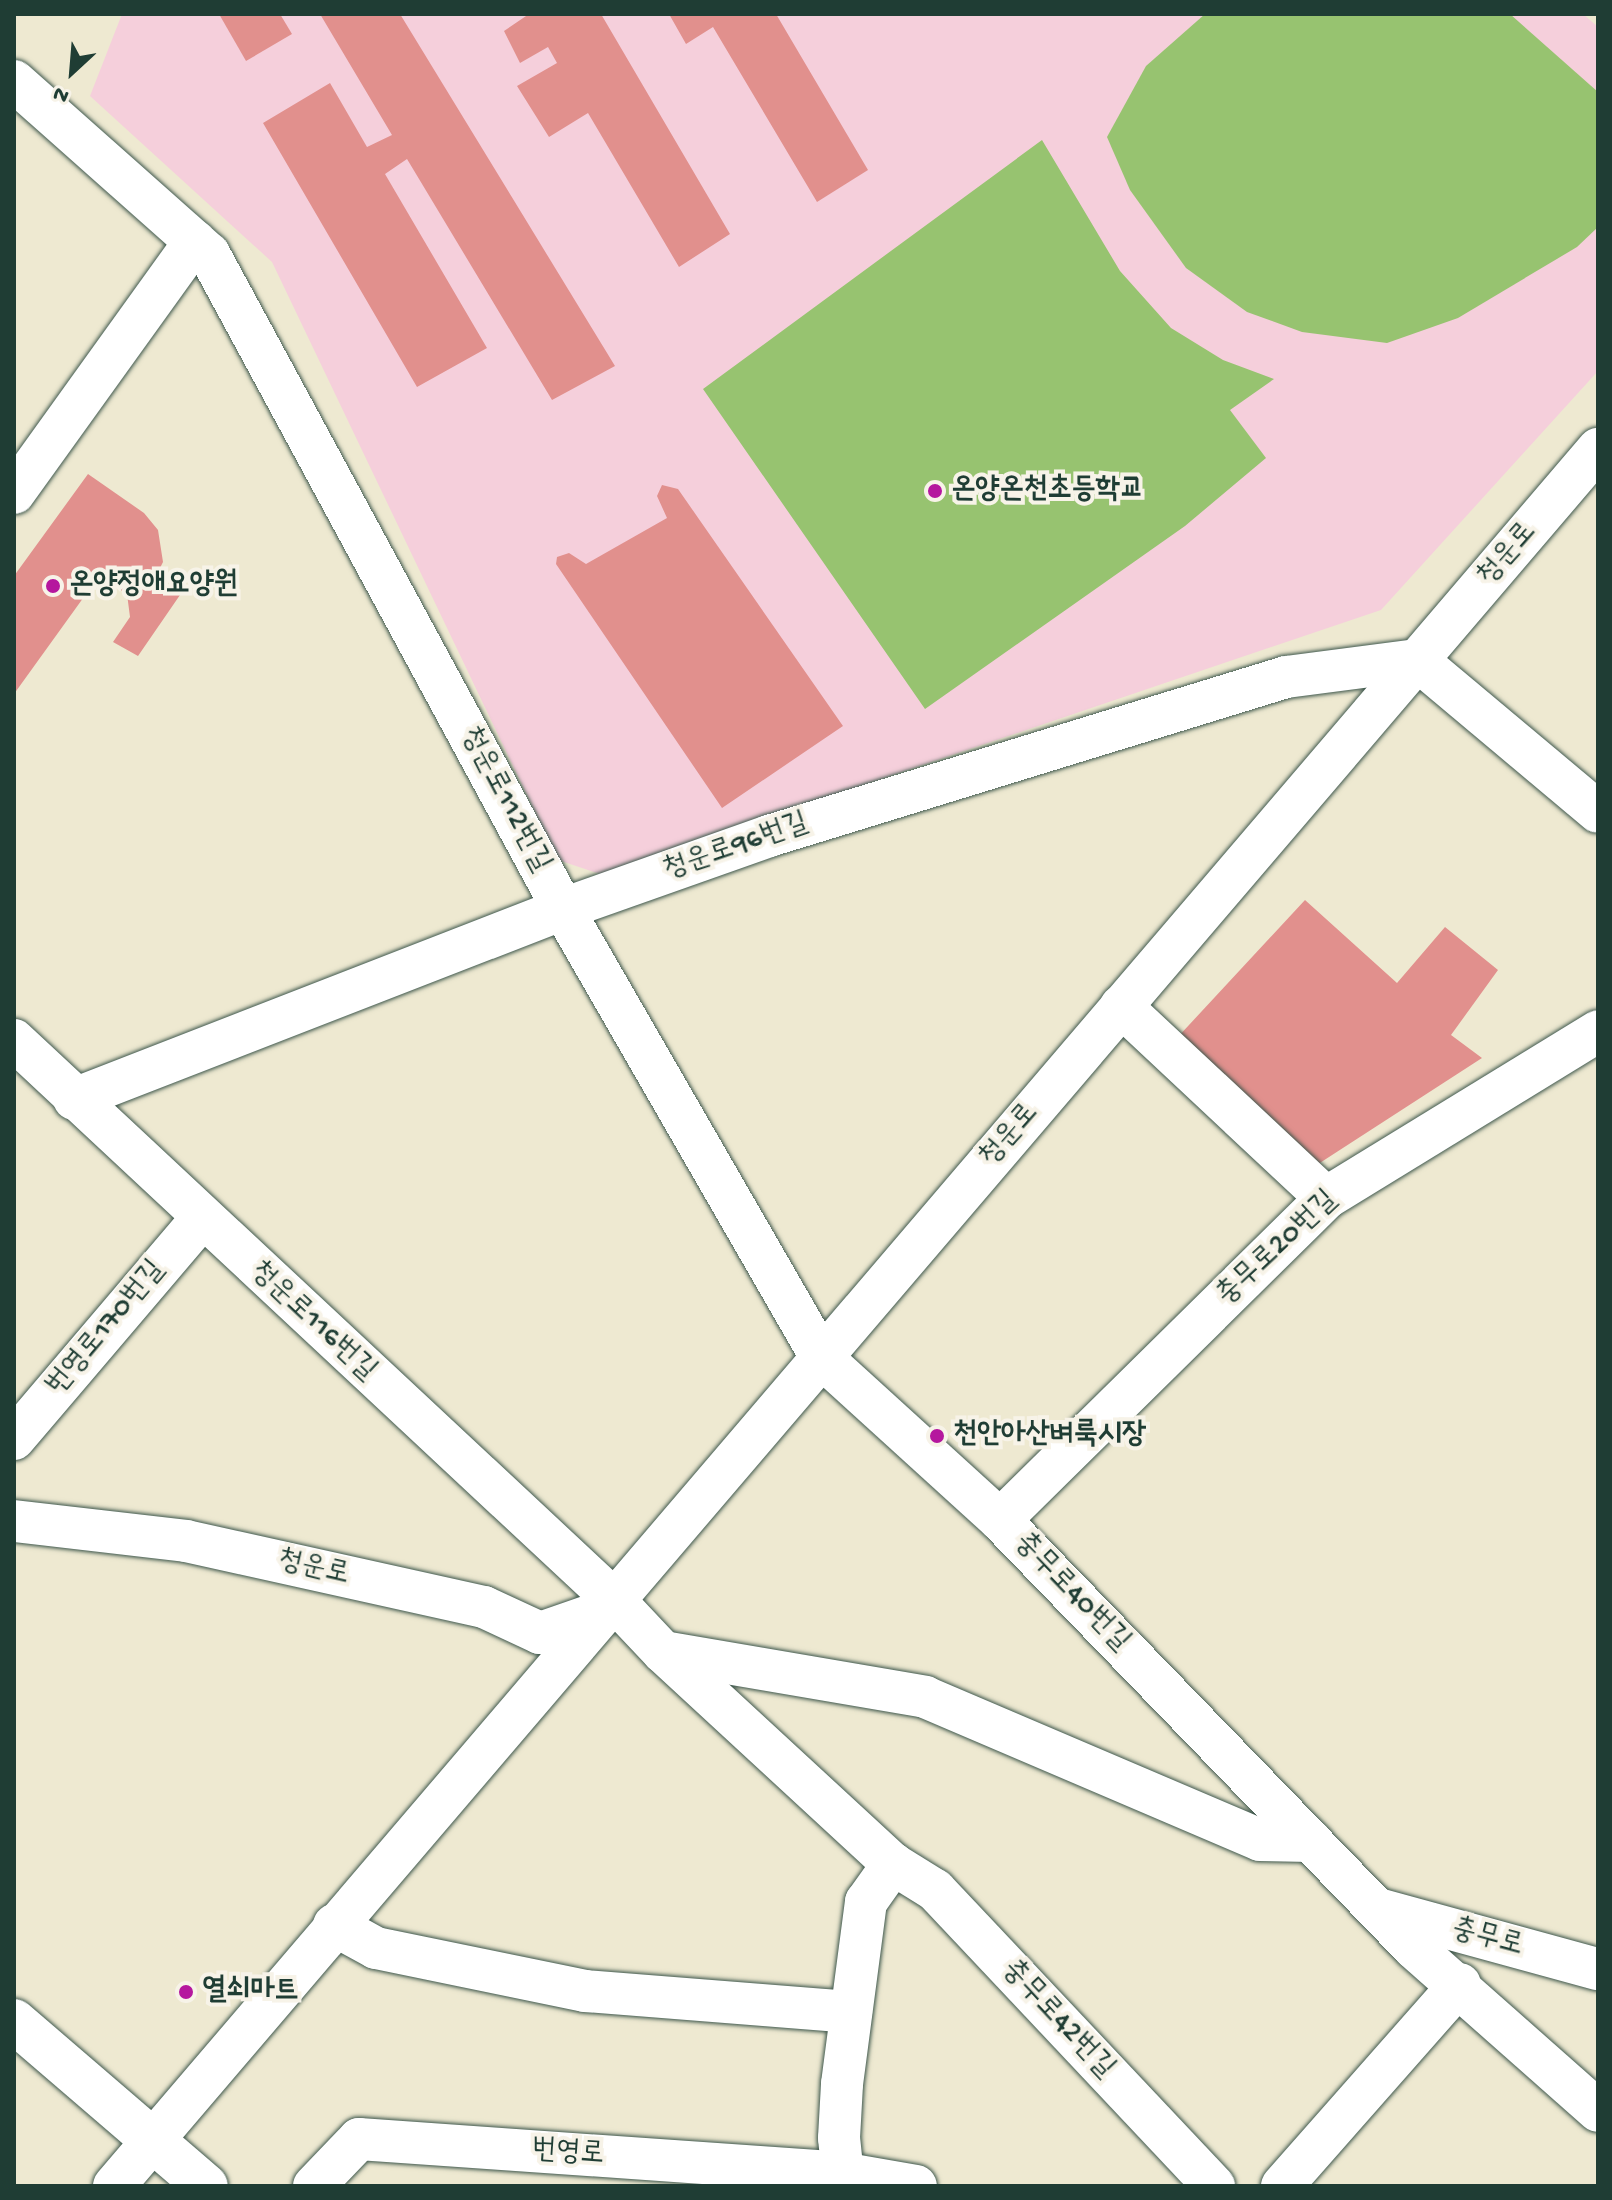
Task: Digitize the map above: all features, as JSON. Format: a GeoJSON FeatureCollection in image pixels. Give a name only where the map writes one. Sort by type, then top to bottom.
{"type":"FeatureCollection","features":[{"type":"Feature","properties":{"kind":"street","name":"청운로112번길"},"geometry":{"type":"LineString","coordinates":[[14,81],[209,254],[563,909],[821,1357]]}},
{"type":"Feature","properties":{"kind":"street"},"geometry":{"type":"LineString","coordinates":[[14,493],[195,241]]}},
{"type":"Feature","properties":{"kind":"street","name":"청운로"},"geometry":{"type":"LineString","coordinates":[[114,2186],[1598,449]]}},
{"type":"Feature","properties":{"kind":"street"},"geometry":{"type":"LineString","coordinates":[[1417,660],[1598,812]]}},
{"type":"Feature","properties":{"kind":"street","name":"청운로96번길"},"geometry":{"type":"LineString","coordinates":[[74,1099],[563,909],[769,836],[1286,677],[1417,660]]}},
{"type":"Feature","properties":{"kind":"street"},"geometry":{"type":"LineString","coordinates":[[1121,1006],[1326,1198]]}},
{"type":"Feature","properties":{"kind":"street","name":"충무로20번길"},"geometry":{"type":"LineString","coordinates":[[1000,1520],[1326,1198],[1598,1031]]}},
{"type":"Feature","properties":{"kind":"street","name":"청운로116번길"},"geometry":{"type":"LineString","coordinates":[[14,1040],[608,1605]]}},
{"type":"Feature","properties":{"kind":"street","name":"번영로170번길"},"geometry":{"type":"LineString","coordinates":[[14,1439],[201,1219]]}},
{"type":"Feature","properties":{"kind":"street","name":"충무로40번길"},"geometry":{"type":"LineString","coordinates":[[821,1357],[1000,1520],[1377,1909],[1598,2111]]}},
{"type":"Feature","properties":{"kind":"street","name":"청운로"},"geometry":{"type":"LineString","coordinates":[[14,1521],[186,1541],[484,1607],[540,1633],[608,1605]]}},
{"type":"Feature","properties":{"kind":"street","name":"충무로42번길"},"geometry":{"type":"LineString","coordinates":[[608,1605],[893,1864],[935,1890],[1207,2184]]}},
{"type":"Feature","properties":{"kind":"street"},"geometry":{"type":"LineString","coordinates":[[663,1652],[925,1697],[1260,1840],[1311,1841]]}},
{"type":"Feature","properties":{"kind":"street"},"geometry":{"type":"LineString","coordinates":[[893,1864],[866,1902],[839,2138],[843,2180],[916,2186]]}},
{"type":"Feature","properties":{"kind":"street","name":"충무로"},"geometry":{"type":"LineString","coordinates":[[1377,1909],[1598,1969]]}},
{"type":"Feature","properties":{"kind":"street"},"geometry":{"type":"LineString","coordinates":[[334,1925],[376,1948],[585,1991],[851,2012]]}},
{"type":"Feature","properties":{"kind":"street"},"geometry":{"type":"LineString","coordinates":[[1282,2186],[1460,1984]]}},
{"type":"Feature","properties":{"kind":"street"},"geometry":{"type":"LineString","coordinates":[[14,2021],[206,2186]]}},
{"type":"Feature","properties":{"kind":"street","name":"번영로"},"geometry":{"type":"LineString","coordinates":[[314,2186],[359,2139],[843,2180]]}},
{"type":"Feature","properties":{"kind":"shaded area","name":"온양온천초등학교"},"geometry":{"type":"Polygon","coordinates":[[[122,14],[1583,14],[1598,27],[1598,371],[1381,610],[600,874],[558,860],[272,262],[90,96],[122,14]]]}},
{"type":"Feature","properties":{"kind":"green space"},"geometry":{"type":"Polygon","coordinates":[[[1205,14],[1510,14],[1598,92],[1598,227],[1577,247],[1458,318],[1387,343],[1302,332],[1247,312],[1186,268],[1130,190],[1107,137],[1146,66],[1205,14]]]}},
{"type":"Feature","properties":{"kind":"green space"},"geometry":{"type":"Polygon","coordinates":[[[1042,140],[1120,271],[1171,328],[1223,360],[1274,379],[1230,410],[1266,458],[1185,526],[925,709],[703,389],[1042,140]]]}},
{"type":"Feature","properties":{"kind":"building"},"geometry":{"type":"Polygon","coordinates":[[[219,14],[280,14],[292,34],[246,61],[219,14]]]}},
{"type":"Feature","properties":{"kind":"building"},"geometry":{"type":"Polygon","coordinates":[[[320,14],[400,14],[615,366],[552,400],[407,159],[385,174],[487,348],[417,387],[263,123],[330,83],[367,147],[392,135],[320,14]]]}},
{"type":"Feature","properties":{"kind":"building"},"geometry":{"type":"Polygon","coordinates":[[[529,14],[601,14],[730,234],[679,267],[588,113],[549,137],[517,86],[557,63],[548,47],[520,63],[504,31],[529,14]]]}},
{"type":"Feature","properties":{"kind":"building"},"geometry":{"type":"Polygon","coordinates":[[[669,14],[776,14],[868,170],[817,202],[713,27],[686,44],[669,14]]]}},
{"type":"Feature","properties":{"kind":"building","name":"온양정애요양원"},"geometry":{"type":"Polygon","coordinates":[[[88,474],[144,513],[158,530],[163,562],[155,578],[180,595],[138,656],[113,642],[130,617],[127,594],[99,576],[14,694],[14,576],[88,474]]]}},
{"type":"Feature","properties":{"kind":"building"},"geometry":{"type":"Polygon","coordinates":[[[662,485],[678,489],[843,726],[722,808],[556,564],[557,557],[569,553],[586,564],[667,518],[657,496],[662,485]]]}},
{"type":"Feature","properties":{"kind":"building"},"geometry":{"type":"Polygon","coordinates":[[[1305,900],[1397,983],[1445,927],[1498,970],[1451,1035],[1482,1058],[1312,1168],[1176,1039],[1305,900]]]}},
{"type":"Feature","properties":{"kind":"place","name":"온양온천초등학교"},"geometry":{"type":"Point","coordinates":[935,491]}},
{"type":"Feature","properties":{"kind":"place","name":"온양정애요양원"},"geometry":{"type":"Point","coordinates":[53,586]}},
{"type":"Feature","properties":{"kind":"place","name":"천안아산벼룩시장"},"geometry":{"type":"Point","coordinates":[937,1436]}},
{"type":"Feature","properties":{"kind":"place","name":"열쇠마트"},"geometry":{"type":"Point","coordinates":[186,1992]}}]}
